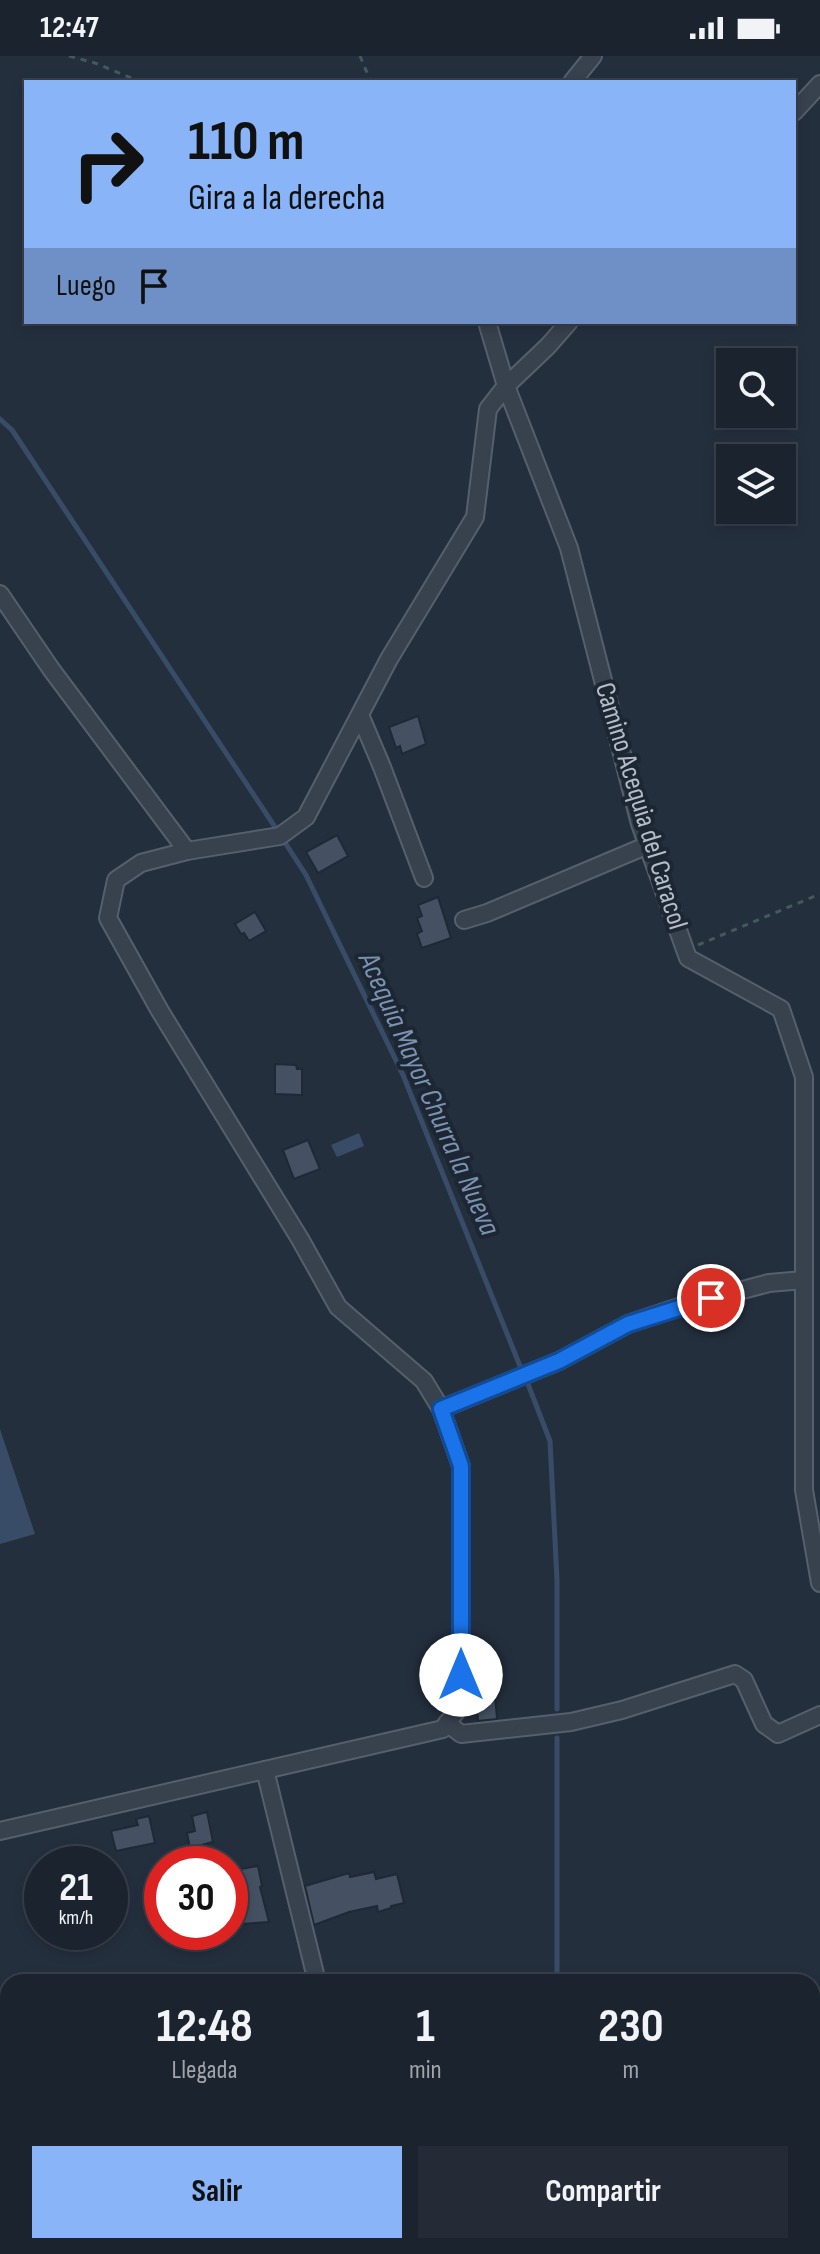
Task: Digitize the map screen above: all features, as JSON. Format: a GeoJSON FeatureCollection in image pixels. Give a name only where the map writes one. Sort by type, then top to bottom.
{"type":"FeatureCollection","features":[{"type":"Feature","properties":{"kind":"street"},"geometry":{"type":"LineString","coordinates":[[574,80],[593,56]]}},
{"type":"Feature","properties":{"kind":"street"},"geometry":{"type":"LineString","coordinates":[[796,110],[820,84]]}},
{"type":"Feature","properties":{"kind":"street","name":"Camino Acequia del Caracol"},"geometry":{"type":"LineString","coordinates":[[488,324],[506,386],[569,548],[640,824],[685,951],[688,958],[781,1009],[804,1077],[813,1222],[804,1280],[804,1490],[820,1583]]}},
{"type":"Feature","properties":{"kind":"street"},"geometry":{"type":"LineString","coordinates":[[0,1831],[443,1729],[461,1705],[461,1466],[441,1409],[424,1381],[338,1307],[300,1239],[160,1011],[108,918],[116,880],[141,863],[187,851],[280,836],[306,817],[389,659],[475,517],[488,409],[506,386],[567,324]]}},
{"type":"Feature","properties":{"kind":"street"},"geometry":{"type":"LineString","coordinates":[[0,594],[51,669],[187,851]]}},
{"type":"Feature","properties":{"kind":"street"},"geometry":{"type":"LineString","coordinates":[[360,715],[424,878]]}},
{"type":"Feature","properties":{"kind":"street"},"geometry":{"type":"LineString","coordinates":[[464,920],[648,845]]}},
{"type":"Feature","properties":{"kind":"street"},"geometry":{"type":"LineString","coordinates":[[441,1409],[559,1361],[628,1324],[769,1283],[804,1280]]}},
{"type":"Feature","properties":{"kind":"street"},"geometry":{"type":"LineString","coordinates":[[447,1723],[461,1734],[571,1722],[622,1710],[735,1674],[744,1680],[764,1724],[778,1734],[820,1715]]}},
{"type":"Feature","properties":{"kind":"street"},"geometry":{"type":"LineString","coordinates":[[265,1770],[315,1974]]}},
{"type":"Feature","properties":{"kind":"path"},"geometry":{"type":"LineString","coordinates":[[69,56],[136,80]]}},
{"type":"Feature","properties":{"kind":"path"},"geometry":{"type":"LineString","coordinates":[[360,56],[370,80]]}},
{"type":"Feature","properties":{"kind":"path"},"geometry":{"type":"LineString","coordinates":[[685,951],[820,894]]}},
{"type":"Feature","properties":{"kind":"water"},"geometry":{"type":"Polygon","coordinates":[[[359,1133],[364,1146],[337,1157],[331,1145],[359,1133]]]}},
{"type":"Feature","properties":{"kind":"water"},"geometry":{"type":"Polygon","coordinates":[[[0,1429],[35,1534],[0,1544],[0,1429]]]}},
{"type":"Feature","properties":{"kind":"building"},"geometry":{"type":"Polygon","coordinates":[[[418,716],[426,744],[402,754],[400,746],[396,748],[389,727],[418,716]]]}},
{"type":"Feature","properties":{"kind":"building"},"geometry":{"type":"Polygon","coordinates":[[[337,835],[348,856],[318,873],[306,852],[337,835]]]}},
{"type":"Feature","properties":{"kind":"building"},"geometry":{"type":"Polygon","coordinates":[[[438,897],[451,938],[422,948],[417,934],[422,931],[417,918],[422,916],[418,905],[438,897]]]}},
{"type":"Feature","properties":{"kind":"building"},"geometry":{"type":"Polygon","coordinates":[[[255,912],[266,931],[249,941],[235,924],[255,912]]]}},
{"type":"Feature","properties":{"kind":"building"},"geometry":{"type":"Polygon","coordinates":[[[275,1064],[296,1065],[297,1069],[302,1069],[302,1095],[275,1094],[275,1064]]]}},
{"type":"Feature","properties":{"kind":"building"},"geometry":{"type":"Polygon","coordinates":[[[308,1140],[320,1169],[294,1179],[283,1150],[308,1140]]]}},
{"type":"Feature","properties":{"kind":"building"},"geometry":{"type":"Polygon","coordinates":[[[488,1681],[488,1684],[494,1684],[497,1719],[478,1721],[475,1683],[488,1681]]]}},
{"type":"Feature","properties":{"kind":"building"},"geometry":{"type":"Polygon","coordinates":[[[207,1812],[213,1842],[190,1846],[187,1833],[195,1831],[192,1816],[207,1812]]]}},
{"type":"Feature","properties":{"kind":"building"},"geometry":{"type":"Polygon","coordinates":[[[149,1816],[155,1843],[128,1849],[128,1846],[115,1846],[111,1831],[138,1825],[136,1819],[149,1816]]]}},
{"type":"Feature","properties":{"kind":"building"},"geometry":{"type":"Polygon","coordinates":[[[258,1866],[269,1922],[248,1924],[248,1868],[258,1866]]]}},
{"type":"Feature","properties":{"kind":"building"},"geometry":{"type":"Polygon","coordinates":[[[374,1872],[376,1879],[397,1874],[404,1903],[378,1912],[377,1906],[349,1912],[314,1925],[305,1886],[349,1873],[350,1877],[374,1872]]]}},
{"type":"Feature","properties":{"kind":"waterway","name":"Acequia Mayor Churra la Nueva"},"geometry":{"type":"LineString","coordinates":[[0,419],[12,430],[277,830]]}},
{"type":"Feature","properties":{"kind":"waterway","name":"Acequia Mayor Churra la Nueva"},"geometry":{"type":"LineString","coordinates":[[284,841],[306,875],[403,1075],[522,1371]]}},
{"type":"Feature","properties":{"kind":"waterway","name":"Acequia Mayor Churra la Nueva"},"geometry":{"type":"LineString","coordinates":[[526,1379],[550,1441],[557,1580],[557,1709]]}},
{"type":"Feature","properties":{"kind":"waterway","name":"Acequia Mayor Churra la Nueva"},"geometry":{"type":"LineString","coordinates":[[557,1738],[557,1974]]}},
{"type":"Feature","properties":{"kind":"route"},"geometry":{"type":"LineString","coordinates":[[461,1675],[461,1466],[441,1409],[559,1361],[628,1324],[711,1298]]}}]}
